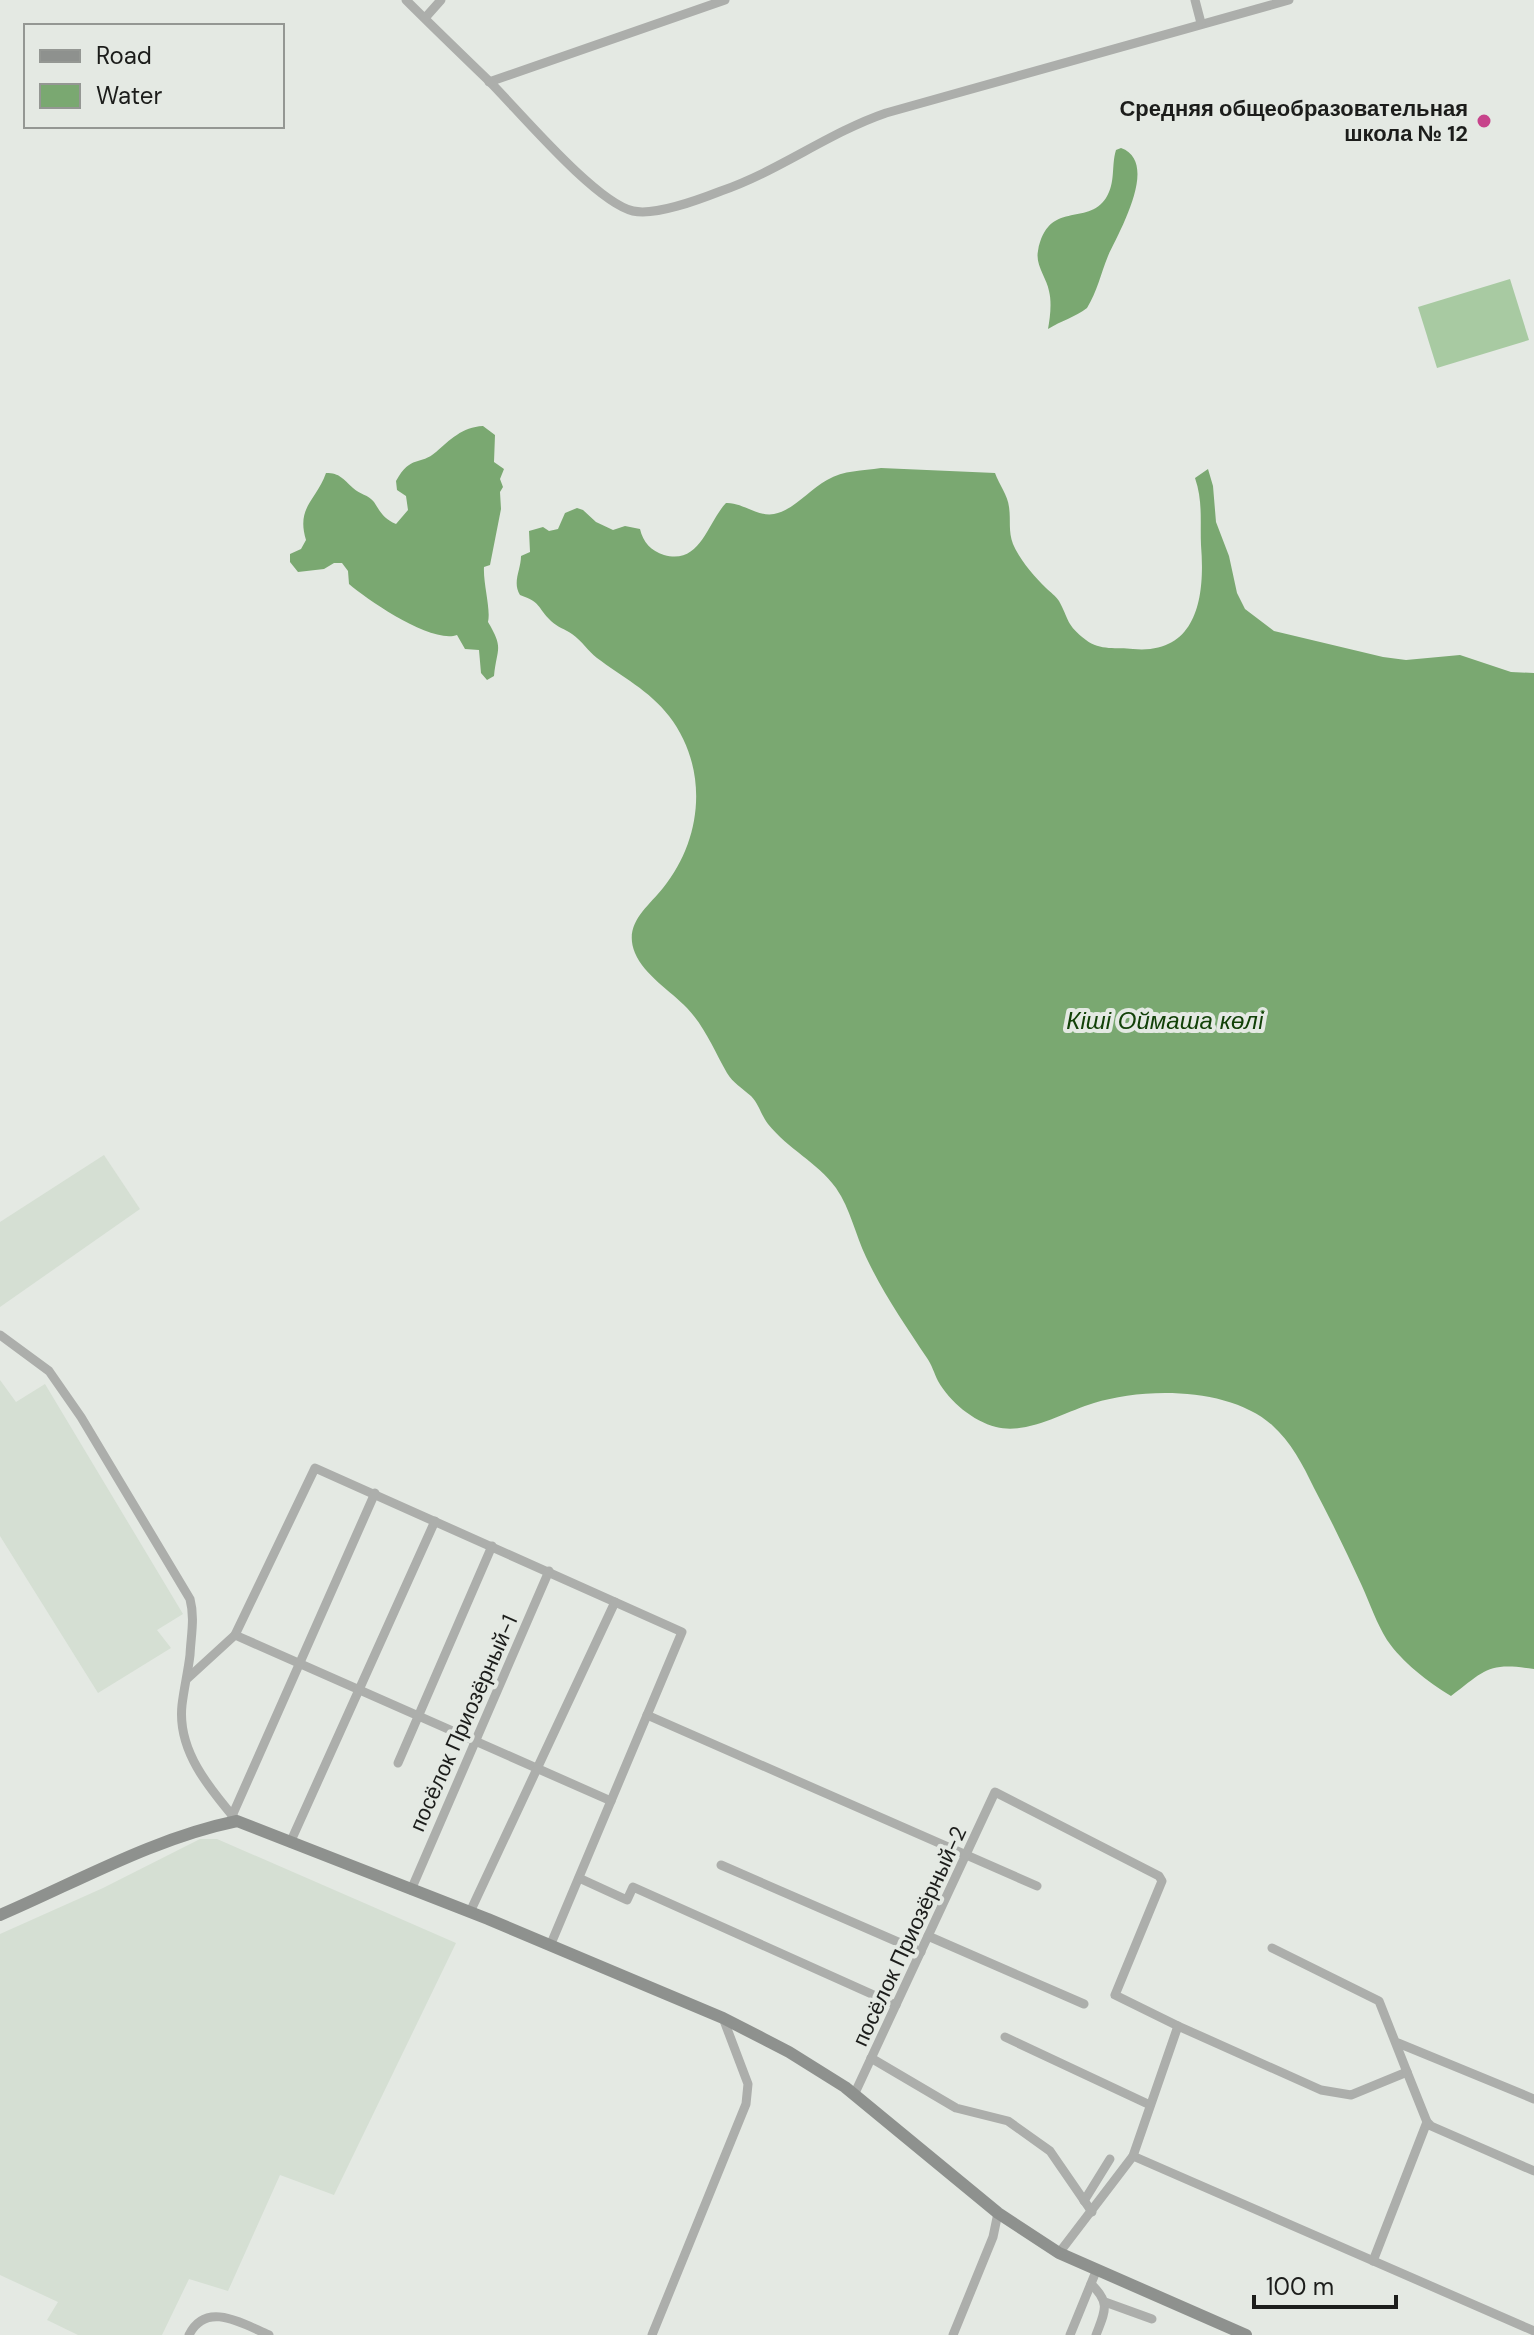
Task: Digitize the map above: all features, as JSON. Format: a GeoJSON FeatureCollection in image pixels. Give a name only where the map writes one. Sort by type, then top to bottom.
{"type":"FeatureCollection","features":[{"type":"Feature","properties":{"kind":"street"},"geometry":{"type":"LineString","coordinates":[[406,0],[583,178],[616,205],[634,211],[653,212],[722,191],[777,168],[853,124],[1289,0]]}},
{"type":"Feature","properties":{"kind":"street"},"geometry":{"type":"LineString","coordinates":[[425,18],[441,0]]}},
{"type":"Feature","properties":{"kind":"street"},"geometry":{"type":"LineString","coordinates":[[489,82],[725,0]]}},
{"type":"Feature","properties":{"kind":"street"},"geometry":{"type":"LineString","coordinates":[[1195,0],[1201,23]]}},
{"type":"Feature","properties":{"kind":"street"},"geometry":{"type":"LineString","coordinates":[[0,1335],[49,1371],[81,1417],[182,1582],[194,1614],[182,1706],[186,1744],[206,1782],[235,1818],[723,2018],[789,2052],[854,2095],[998,2213],[1059,2253],[1246,2335]]}},
{"type":"Feature","properties":{"kind":"street"},"geometry":{"type":"LineString","coordinates":[[188,1678],[235,1635],[315,1468],[682,1632],[550,1946]]}},
{"type":"Feature","properties":{"kind":"street"},"geometry":{"type":"LineString","coordinates":[[0,1915],[158,1846],[235,1818],[375,1493]]}},
{"type":"Feature","properties":{"kind":"street"},"geometry":{"type":"LineString","coordinates":[[290,1843],[435,1521]]}},
{"type":"Feature","properties":{"kind":"street"},"geometry":{"type":"LineString","coordinates":[[398,1763],[492,1546]]}},
{"type":"Feature","properties":{"kind":"street","name":"посёлок Приозёрный-1"},"geometry":{"type":"LineString","coordinates":[[411,1890],[549,1571]]}},
{"type":"Feature","properties":{"kind":"street"},"geometry":{"type":"LineString","coordinates":[[470,1912],[615,1602]]}},
{"type":"Feature","properties":{"kind":"street"},"geometry":{"type":"LineString","coordinates":[[235,1635],[611,1801]]}},
{"type":"Feature","properties":{"kind":"street"},"geometry":{"type":"LineString","coordinates":[[647,1715],[1037,1886]]}},
{"type":"Feature","properties":{"kind":"street","name":"посёлок Приозёрный-2"},"geometry":{"type":"LineString","coordinates":[[854,2095],[995,1792],[1159,1876],[1162,1881],[1115,1995],[1178,2026]]}},
{"type":"Feature","properties":{"kind":"street"},"geometry":{"type":"LineString","coordinates":[[721,1865],[921,1952]]}},
{"type":"Feature","properties":{"kind":"street"},"geometry":{"type":"LineString","coordinates":[[579,1878],[627,1900],[633,1887],[896,2005]]}},
{"type":"Feature","properties":{"kind":"street"},"geometry":{"type":"LineString","coordinates":[[928,1936],[1084,2004]]}},
{"type":"Feature","properties":{"kind":"street"},"geometry":{"type":"LineString","coordinates":[[1272,1948],[1379,2001],[1431,2126],[1534,2171]]}},
{"type":"Feature","properties":{"kind":"street"},"geometry":{"type":"LineString","coordinates":[[652,2335],[748,2094],[748,2084],[723,2018]]}},
{"type":"Feature","properties":{"kind":"street"},"geometry":{"type":"LineString","coordinates":[[1059,2253],[1133,2156],[1178,2026],[1321,2090],[1351,2095],[1407,2072]]}},
{"type":"Feature","properties":{"kind":"street"},"geometry":{"type":"LineString","coordinates":[[1005,2037],[1150,2105]]}},
{"type":"Feature","properties":{"kind":"street"},"geometry":{"type":"LineString","coordinates":[[1398,2043],[1534,2099]]}},
{"type":"Feature","properties":{"kind":"street"},"geometry":{"type":"LineString","coordinates":[[871,2058],[956,2108],[1008,2121],[1050,2151],[1092,2212]]}},
{"type":"Feature","properties":{"kind":"street"},"geometry":{"type":"LineString","coordinates":[[1373,2261],[1427,2122]]}},
{"type":"Feature","properties":{"kind":"street"},"geometry":{"type":"LineString","coordinates":[[1133,2156],[1534,2331]]}},
{"type":"Feature","properties":{"kind":"street"},"geometry":{"type":"LineString","coordinates":[[1084,2201],[1110,2159]]}},
{"type":"Feature","properties":{"kind":"street"},"geometry":{"type":"LineString","coordinates":[[953,2335],[993,2237],[998,2213]]}},
{"type":"Feature","properties":{"kind":"street"},"geometry":{"type":"LineString","coordinates":[[1070,2335],[1097,2269]]}},
{"type":"Feature","properties":{"kind":"street"},"geometry":{"type":"LineString","coordinates":[[1091,2284],[1103,2295],[1105,2302],[1096,2335]]}},
{"type":"Feature","properties":{"kind":"street"},"geometry":{"type":"LineString","coordinates":[[1105,2302],[1152,2319]]}},
{"type":"Feature","properties":{"kind":"street"},"geometry":{"type":"LineString","coordinates":[[189,2335],[198,2322],[220,2316],[269,2335]]}},
{"type":"Feature","properties":{"kind":"shaded area"},"geometry":{"type":"Polygon","coordinates":[[[1510,279],[1529,340],[1437,368],[1418,307],[1510,279]]]}},
{"type":"Feature","properties":{"kind":"shaded area"},"geometry":{"type":"Polygon","coordinates":[[[104,1155],[140,1209],[0,1307],[0,1222],[104,1155]]]}},
{"type":"Feature","properties":{"kind":"shaded area"},"geometry":{"type":"Polygon","coordinates":[[[0,1380],[16,1402],[45,1384],[183,1614],[157,1630],[171,1648],[98,1693],[0,1536],[0,1380]]]}},
{"type":"Feature","properties":{"kind":"shaded area"},"geometry":{"type":"Polygon","coordinates":[[[200,1839],[217,1839],[456,1943],[334,2195],[280,2175],[228,2291],[189,2279],[162,2335],[78,2335],[47,2320],[58,2302],[0,2275],[0,1934],[103,1888],[200,1839]]]}},
{"type":"Feature","properties":{"kind":"water"},"geometry":{"type":"Polygon","coordinates":[[[1121,148],[1132,156],[1137,167],[1137,182],[1127,215],[1087,308],[1048,329],[1050,296],[1038,256],[1043,235],[1059,219],[1089,211],[1106,198],[1111,186],[1116,150],[1121,148]]]}},
{"type":"Feature","properties":{"kind":"water"},"geometry":{"type":"Polygon","coordinates":[[[483,426],[495,435],[494,462],[504,469],[500,479],[503,487],[500,492],[501,509],[490,565],[484,567],[488,622],[498,648],[494,676],[487,680],[481,673],[479,650],[465,649],[457,635],[432,633],[385,610],[349,584],[348,571],[342,563],[298,572],[290,562],[290,554],[301,549],[306,540],[305,512],[326,473],[344,479],[396,524],[408,510],[406,496],[397,490],[396,481],[406,467],[430,456],[463,432],[483,426]]]}},
{"type":"Feature","properties":{"kind":"water","name":"Кіші Оймаша көлi"},"geometry":{"type":"Polygon","coordinates":[[[881,468],[995,473],[1008,503],[1011,539],[1019,556],[1058,599],[1075,630],[1097,646],[1155,648],[1172,642],[1185,632],[1199,601],[1201,583],[1200,503],[1195,478],[1208,469],[1213,486],[1216,522],[1229,556],[1237,593],[1245,609],[1274,631],[1383,657],[1406,660],[1460,655],[1511,672],[1534,673],[1534,1669],[1506,1667],[1488,1670],[1451,1696],[1408,1664],[1383,1634],[1339,1537],[1296,1454],[1272,1425],[1254,1412],[1210,1397],[1137,1394],[1094,1403],[1033,1425],[1008,1429],[979,1420],[963,1410],[943,1389],[880,1283],[836,1188],[768,1124],[754,1099],[729,1077],[693,1015],[639,961],[632,943],[634,925],[676,869],[693,826],[696,803],[691,758],[682,736],[653,699],[597,658],[572,634],[553,623],[536,603],[520,595],[517,581],[521,556],[530,552],[529,531],[543,527],[549,531],[558,529],[565,513],[577,508],[613,530],[625,526],[640,529],[651,548],[664,555],[677,556],[695,548],[726,503],[774,514],[833,477],[881,468]]]}},
{"type":"Feature","properties":{"kind":"place","name":"Средняя общеобразовательная школа № 12"},"geometry":{"type":"Point","coordinates":[1484,121]}}]}
